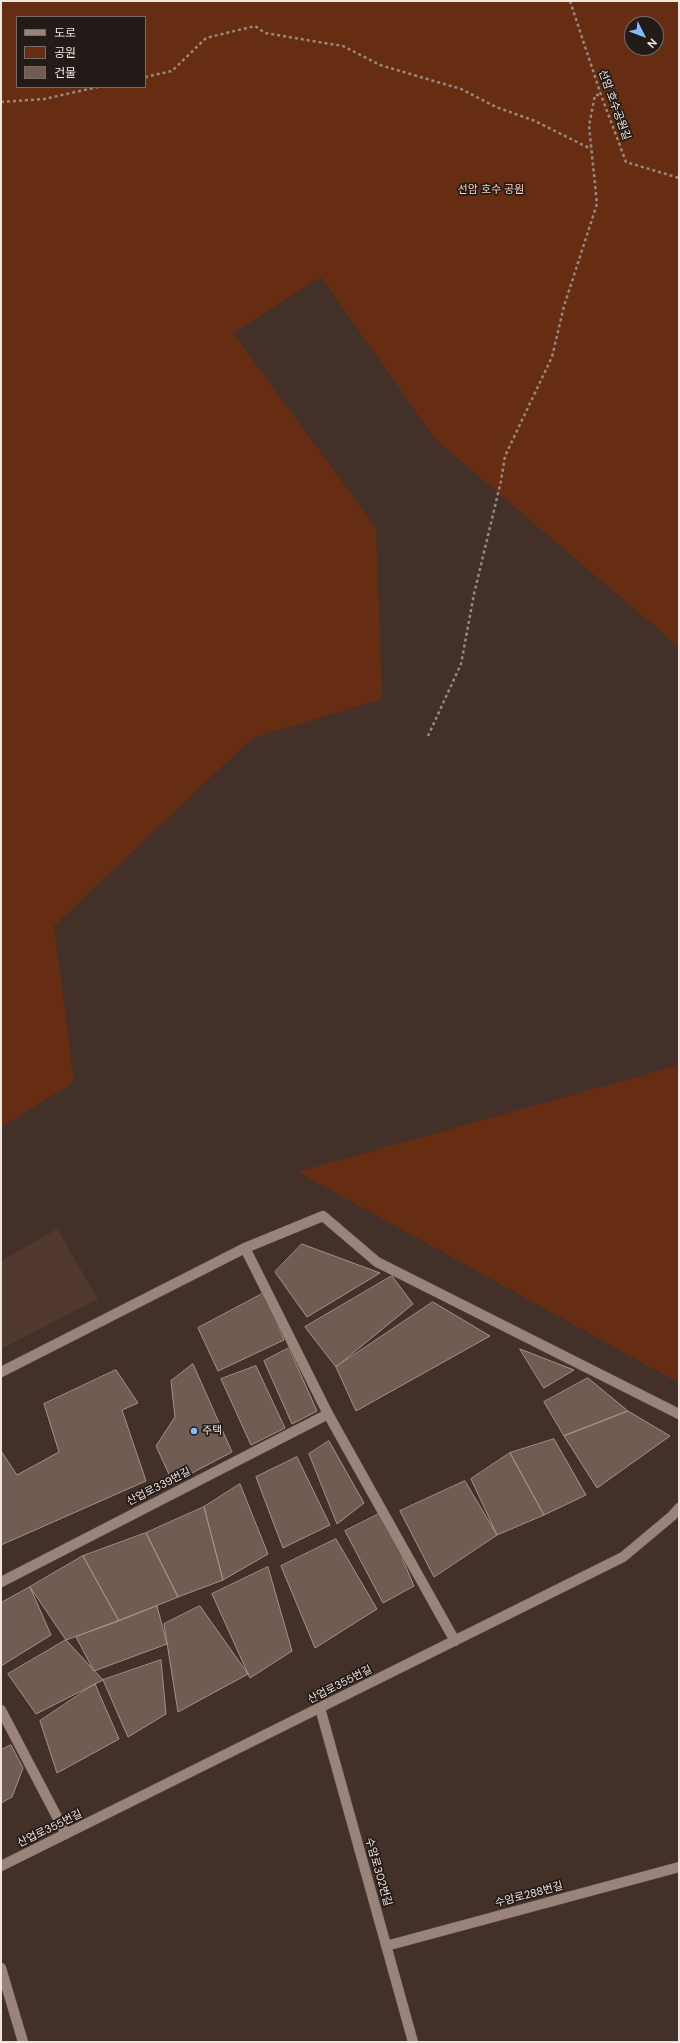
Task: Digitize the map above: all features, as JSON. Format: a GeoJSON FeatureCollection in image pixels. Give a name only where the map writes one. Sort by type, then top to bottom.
{"type":"FeatureCollection","features":[{"type":"Feature","properties":{"kind":"street"},"geometry":{"type":"LineString","coordinates":[[1,1372],[245,1248],[323,1216],[377,1262],[679,1414]]}},
{"type":"Feature","properties":{"kind":"street"},"geometry":{"type":"LineString","coordinates":[[245,1248],[328,1414],[455,1641]]}},
{"type":"Feature","properties":{"kind":"street","name":"산업로339번길"},"geometry":{"type":"LineString","coordinates":[[1,1582],[328,1414]]}},
{"type":"Feature","properties":{"kind":"street","name":"산업로355번길"},"geometry":{"type":"LineString","coordinates":[[1,1866],[623,1557],[679,1508]]}},
{"type":"Feature","properties":{"kind":"street","name":"수암로302번길"},"geometry":{"type":"LineString","coordinates":[[320,1708],[413,2042]]}},
{"type":"Feature","properties":{"kind":"street"},"geometry":{"type":"LineString","coordinates":[[1,1710],[66,1834]]}},
{"type":"Feature","properties":{"kind":"street","name":"수암로288번길"},"geometry":{"type":"LineString","coordinates":[[386,1946],[679,1867]]}},
{"type":"Feature","properties":{"kind":"street"},"geometry":{"type":"LineString","coordinates":[[1,1968],[23,2042]]}},
{"type":"Feature","properties":{"kind":"path","name":"선암 호수공원길"},"geometry":{"type":"LineString","coordinates":[[570,1],[601,95],[626,162],[679,178]]}},
{"type":"Feature","properties":{"kind":"path"},"geometry":{"type":"LineString","coordinates":[[146,77],[172,71],[206,38],[255,26],[265,33],[343,46],[380,65],[461,89],[496,107],[535,121],[591,149]]}},
{"type":"Feature","properties":{"kind":"path"},"geometry":{"type":"LineString","coordinates":[[1,102],[44,99],[94,88]]}},
{"type":"Feature","properties":{"kind":"path"},"geometry":{"type":"LineString","coordinates":[[428,736],[461,664],[474,594],[501,481],[505,456],[552,357],[564,306],[596,204],[589,126],[595,95],[601,95]]}},
{"type":"Feature","properties":{"kind":"shaded area"},"geometry":{"type":"Polygon","coordinates":[[[57,1229],[98,1299],[1,1349],[1,1261],[57,1229]]]}},
{"type":"Feature","properties":{"kind":"green space","name":"선암 호수 공원"},"geometry":{"type":"Polygon","coordinates":[[[1,1],[679,1],[679,647],[435,439],[321,277],[233,333],[376,528],[382,699],[252,738],[54,926],[74,1082],[1,1127],[1,1]]]}},
{"type":"Feature","properties":{"kind":"green space"},"geometry":{"type":"Polygon","coordinates":[[[679,1065],[679,1383],[298,1172],[679,1065]]]}},
{"type":"Feature","properties":{"kind":"building"},"geometry":{"type":"Polygon","coordinates":[[[302,1244],[380,1273],[307,1317],[275,1272],[302,1244]]]}},
{"type":"Feature","properties":{"kind":"building"},"geometry":{"type":"Polygon","coordinates":[[[392,1276],[413,1304],[336,1367],[305,1327],[392,1276]]]}},
{"type":"Feature","properties":{"kind":"building"},"geometry":{"type":"Polygon","coordinates":[[[264,1293],[284,1340],[218,1371],[198,1328],[264,1293]]]}},
{"type":"Feature","properties":{"kind":"building"},"geometry":{"type":"Polygon","coordinates":[[[433,1302],[490,1336],[356,1411],[336,1367],[433,1302]]]}},
{"type":"Feature","properties":{"kind":"building"},"geometry":{"type":"Polygon","coordinates":[[[289,1348],[317,1411],[292,1424],[264,1361],[289,1348]]]}},
{"type":"Feature","properties":{"kind":"building"},"geometry":{"type":"Polygon","coordinates":[[[520,1349],[574,1370],[544,1388],[520,1349]]]}},
{"type":"Feature","properties":{"kind":"building","name":"주택"},"geometry":{"type":"Polygon","coordinates":[[[193,1364],[232,1452],[173,1483],[156,1446],[175,1417],[171,1381],[193,1364]]]}},
{"type":"Feature","properties":{"kind":"building","name":"주택"},"geometry":{"type":"Polygon","coordinates":[[[256,1366],[285,1428],[251,1445],[221,1379],[256,1366]]]}},
{"type":"Feature","properties":{"kind":"building"},"geometry":{"type":"Polygon","coordinates":[[[116,1370],[138,1403],[122,1410],[146,1481],[1,1545],[1,1451],[17,1475],[59,1452],[44,1404],[116,1370]]]}},
{"type":"Feature","properties":{"kind":"building"},"geometry":{"type":"Polygon","coordinates":[[[588,1378],[628,1411],[564,1436],[544,1402],[588,1378]]]}},
{"type":"Feature","properties":{"kind":"building"},"geometry":{"type":"Polygon","coordinates":[[[628,1411],[670,1436],[597,1488],[564,1436],[628,1411]]]}},
{"type":"Feature","properties":{"kind":"building"},"geometry":{"type":"Polygon","coordinates":[[[554,1439],[586,1495],[544,1515],[510,1453],[554,1439]]]}},
{"type":"Feature","properties":{"kind":"building"},"geometry":{"type":"Polygon","coordinates":[[[329,1441],[364,1503],[337,1524],[309,1454],[329,1441]]]}},
{"type":"Feature","properties":{"kind":"building"},"geometry":{"type":"Polygon","coordinates":[[[510,1453],[544,1515],[497,1535],[471,1479],[510,1453]]]}},
{"type":"Feature","properties":{"kind":"building"},"geometry":{"type":"Polygon","coordinates":[[[297,1457],[330,1525],[283,1548],[256,1477],[297,1457]]]}},
{"type":"Feature","properties":{"kind":"building"},"geometry":{"type":"Polygon","coordinates":[[[465,1481],[497,1535],[434,1577],[400,1511],[465,1481]]]}},
{"type":"Feature","properties":{"kind":"building"},"geometry":{"type":"Polygon","coordinates":[[[240,1484],[268,1554],[223,1580],[204,1507],[240,1484]]]}},
{"type":"Feature","properties":{"kind":"building"},"geometry":{"type":"Polygon","coordinates":[[[204,1507],[223,1580],[178,1597],[146,1533],[204,1507]]]}},
{"type":"Feature","properties":{"kind":"building"},"geometry":{"type":"Polygon","coordinates":[[[383,1512],[414,1586],[383,1603],[345,1531],[383,1512]]]}},
{"type":"Feature","properties":{"kind":"building"},"geometry":{"type":"Polygon","coordinates":[[[146,1533],[178,1597],[119,1621],[83,1556],[146,1533]]]}},
{"type":"Feature","properties":{"kind":"building"},"geometry":{"type":"Polygon","coordinates":[[[336,1539],[377,1609],[315,1648],[281,1566],[336,1539]]]}},
{"type":"Feature","properties":{"kind":"building"},"geometry":{"type":"Polygon","coordinates":[[[83,1556],[119,1621],[66,1640],[30,1587],[83,1556]]]}},
{"type":"Feature","properties":{"kind":"building"},"geometry":{"type":"Polygon","coordinates":[[[268,1567],[292,1651],[250,1678],[212,1594],[268,1567]]]}},
{"type":"Feature","properties":{"kind":"building"},"geometry":{"type":"Polygon","coordinates":[[[30,1587],[51,1635],[1,1666],[1,1603],[30,1587]]]}},
{"type":"Feature","properties":{"kind":"building"},"geometry":{"type":"Polygon","coordinates":[[[157,1606],[167,1644],[94,1671],[76,1637],[157,1606]]]}},
{"type":"Feature","properties":{"kind":"building"},"geometry":{"type":"Polygon","coordinates":[[[200,1606],[248,1674],[178,1712],[164,1624],[200,1606]]]}},
{"type":"Feature","properties":{"kind":"building"},"geometry":{"type":"Polygon","coordinates":[[[66,1640],[103,1680],[36,1714],[8,1674],[66,1640]]]}},
{"type":"Feature","properties":{"kind":"building"},"geometry":{"type":"Polygon","coordinates":[[[161,1660],[166,1714],[128,1737],[103,1680],[161,1660]]]}},
{"type":"Feature","properties":{"kind":"building"},"geometry":{"type":"Polygon","coordinates":[[[95,1684],[119,1739],[57,1773],[40,1721],[95,1684]]]}},
{"type":"Feature","properties":{"kind":"building"},"geometry":{"type":"Polygon","coordinates":[[[11,1745],[23,1768],[12,1797],[1,1803],[1,1750],[11,1745]]]}},
{"type":"Feature","properties":{"kind":"place","name":"주택"},"geometry":{"type":"Point","coordinates":[194,1431]}}]}
